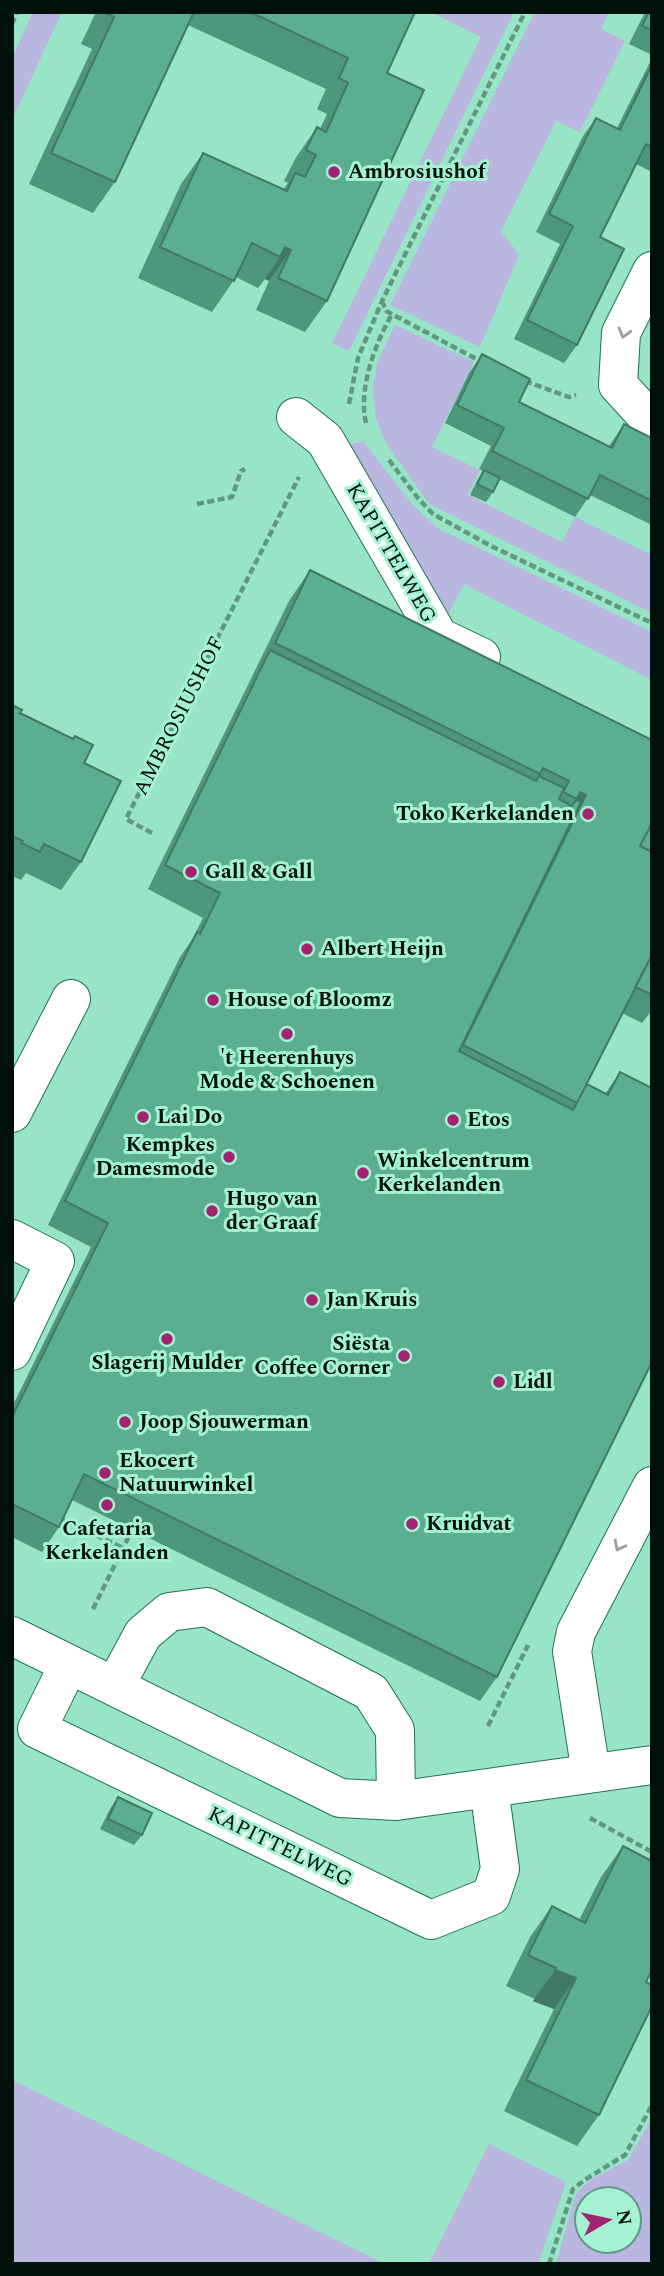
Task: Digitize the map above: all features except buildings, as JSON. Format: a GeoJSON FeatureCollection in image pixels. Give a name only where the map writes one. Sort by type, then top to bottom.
{"type":"FeatureCollection","features":[{"type":"Feature","properties":{"kind":"street"},"geometry":{"type":"LineString","coordinates":[[652,271],[621,333],[618,385],[652,422]]}},
{"type":"Feature","properties":{"kind":"street","name":"KAPITTELWEG"},"geometry":{"type":"LineString","coordinates":[[317,434],[439,636],[514,674]]}},
{"type":"Feature","properties":{"kind":"street"},"geometry":{"type":"LineString","coordinates":[[12,1113],[71,999]]}},
{"type":"Feature","properties":{"kind":"street"},"geometry":{"type":"LineString","coordinates":[[12,1238],[55,1261],[12,1351]]}},
{"type":"Feature","properties":{"kind":"street"},"geometry":{"type":"LineString","coordinates":[[591,1773],[572,1651],[576,1632],[652,1486]]}},
{"type":"Feature","properties":{"kind":"street"},"geometry":{"type":"LineString","coordinates":[[115,1686],[143,1634],[169,1612],[208,1607],[371,1692],[396,1730],[396,1801]]}},
{"type":"Feature","properties":{"kind":"street"},"geometry":{"type":"LineString","coordinates":[[12,1636],[340,1798],[396,1801],[652,1765]]}},
{"type":"Feature","properties":{"kind":"street","name":"KAPITTELWEG"},"geometry":{"type":"LineString","coordinates":[[69,1664],[37,1729],[431,1920],[491,1896],[500,1869],[488,1788]]}},
{"type":"Feature","properties":{"kind":"path"},"geometry":{"type":"LineString","coordinates":[[12,24],[17,12]]}},
{"type":"Feature","properties":{"kind":"path","name":"AMBROSIUSHOF"},"geometry":{"type":"LineString","coordinates":[[152,833],[126,819],[305,465],[317,434],[348,406],[354,388],[358,358],[382,300],[525,12]]}},
{"type":"Feature","properties":{"kind":"path"},"geometry":{"type":"LineString","coordinates":[[382,300],[386,311],[493,367]]}},
{"type":"Feature","properties":{"kind":"path"},"geometry":{"type":"LineString","coordinates":[[370,431],[364,408],[370,366],[380,335],[392,314]]}},
{"type":"Feature","properties":{"kind":"path"},"geometry":{"type":"LineString","coordinates":[[519,379],[569,397],[618,385]]}},
{"type":"Feature","properties":{"kind":"path"},"geometry":{"type":"LineString","coordinates":[[383,451],[417,498],[433,514],[493,547],[652,623]]}},
{"type":"Feature","properties":{"kind":"path"},"geometry":{"type":"LineString","coordinates":[[197,504],[232,497],[241,471],[245,469]]}},
{"type":"Feature","properties":{"kind":"path"},"geometry":{"type":"LineString","coordinates":[[58,1517],[123,1548]]}},
{"type":"Feature","properties":{"kind":"path"},"geometry":{"type":"LineString","coordinates":[[93,1609],[132,1530]]}},
{"type":"Feature","properties":{"kind":"path"},"geometry":{"type":"LineString","coordinates":[[579,1812],[652,1852]]}},
{"type":"Feature","properties":{"kind":"path"},"geometry":{"type":"LineString","coordinates":[[548,2264],[573,2189],[625,2155],[652,2105]]}},
{"type":"Feature","properties":{"kind":"shaded area"},"geometry":{"type":"Polygon","coordinates":[[[33,12],[62,12],[12,120],[12,58],[33,12]]]}},
{"type":"Feature","properties":{"kind":"shaded area"},"geometry":{"type":"Polygon","coordinates":[[[431,12],[514,12],[349,351],[332,343],[481,37],[431,12]]]}},
{"type":"Feature","properties":{"kind":"shaded area"},"geometry":{"type":"Polygon","coordinates":[[[535,12],[609,12],[601,29],[625,41],[580,132],[556,121],[501,231],[519,255],[480,347],[390,305],[535,12]]]}},
{"type":"Feature","properties":{"kind":"shaded area"},"geometry":{"type":"Polygon","coordinates":[[[395,325],[474,362],[432,447],[480,470],[468,495],[562,542],[575,517],[652,555],[652,613],[429,504],[385,441],[376,419],[373,389],[377,363],[395,325]]]}},
{"type":"Feature","properties":{"kind":"shaded area"},"geometry":{"type":"Polygon","coordinates":[[[363,441],[412,504],[439,529],[652,632],[652,680],[464,584],[446,619],[346,446],[363,441]]]}},
{"type":"Feature","properties":{"kind":"shaded area"},"geometry":{"type":"Polygon","coordinates":[[[12,2080],[385,2264],[12,2264],[12,2080]]]}},
{"type":"Feature","properties":{"kind":"shaded area"},"geometry":{"type":"Polygon","coordinates":[[[652,2118],[652,2264],[556,2264],[573,2204],[573,2255],[643,2255],[643,2185],[585,2185],[628,2160],[652,2118]]]}},
{"type":"Feature","properties":{"kind":"shaded area"},"geometry":{"type":"Polygon","coordinates":[[[489,2144],[566,2182],[538,2264],[429,2264],[489,2144]]]}},
{"type":"Feature","properties":{"kind":"place","name":"Ambrosiushof"},"geometry":{"type":"Point","coordinates":[334,172]}},
{"type":"Feature","properties":{"kind":"place","name":"Toko Kerkelanden"},"geometry":{"type":"Point","coordinates":[588,814]}},
{"type":"Feature","properties":{"kind":"place","name":"Gall & Gall"},"geometry":{"type":"Point","coordinates":[191,872]}},
{"type":"Feature","properties":{"kind":"place","name":"Albert Heijn"},"geometry":{"type":"Point","coordinates":[307,949]}},
{"type":"Feature","properties":{"kind":"place","name":"House of Bloomz"},"geometry":{"type":"Point","coordinates":[213,1000]}},
{"type":"Feature","properties":{"kind":"place","name":"'t Heerenhuys Mode & Schoenen"},"geometry":{"type":"Point","coordinates":[287,1034]}},
{"type":"Feature","properties":{"kind":"place","name":"Lai Do"},"geometry":{"type":"Point","coordinates":[143,1117]}},
{"type":"Feature","properties":{"kind":"place","name":"Etos"},"geometry":{"type":"Point","coordinates":[453,1120]}},
{"type":"Feature","properties":{"kind":"place","name":"Kempkes Damesmode"},"geometry":{"type":"Point","coordinates":[229,1157]}},
{"type":"Feature","properties":{"kind":"place","name":"Winkelcentrum Kerkelanden"},"geometry":{"type":"Point","coordinates":[363,1173]}},
{"type":"Feature","properties":{"kind":"place","name":"Hugo van der Graaf"},"geometry":{"type":"Point","coordinates":[212,1211]}},
{"type":"Feature","properties":{"kind":"place","name":"Jan Kruis"},"geometry":{"type":"Point","coordinates":[312,1300]}},
{"type":"Feature","properties":{"kind":"place","name":"Slagerij Mulder"},"geometry":{"type":"Point","coordinates":[167,1339]}},
{"type":"Feature","properties":{"kind":"place","name":"Siësta Coffee Corner"},"geometry":{"type":"Point","coordinates":[404,1356]}},
{"type":"Feature","properties":{"kind":"place","name":"Lidl"},"geometry":{"type":"Point","coordinates":[499,1382]}},
{"type":"Feature","properties":{"kind":"place","name":"Joop Sjouwerman"},"geometry":{"type":"Point","coordinates":[125,1422]}},
{"type":"Feature","properties":{"kind":"place","name":"Ekocert Natuurwinkel"},"geometry":{"type":"Point","coordinates":[105,1473]}},
{"type":"Feature","properties":{"kind":"place","name":"Cafetaria Kerkelanden"},"geometry":{"type":"Point","coordinates":[107,1505]}},
{"type":"Feature","properties":{"kind":"place","name":"Kruidvat"},"geometry":{"type":"Point","coordinates":[412,1524]}}]}
